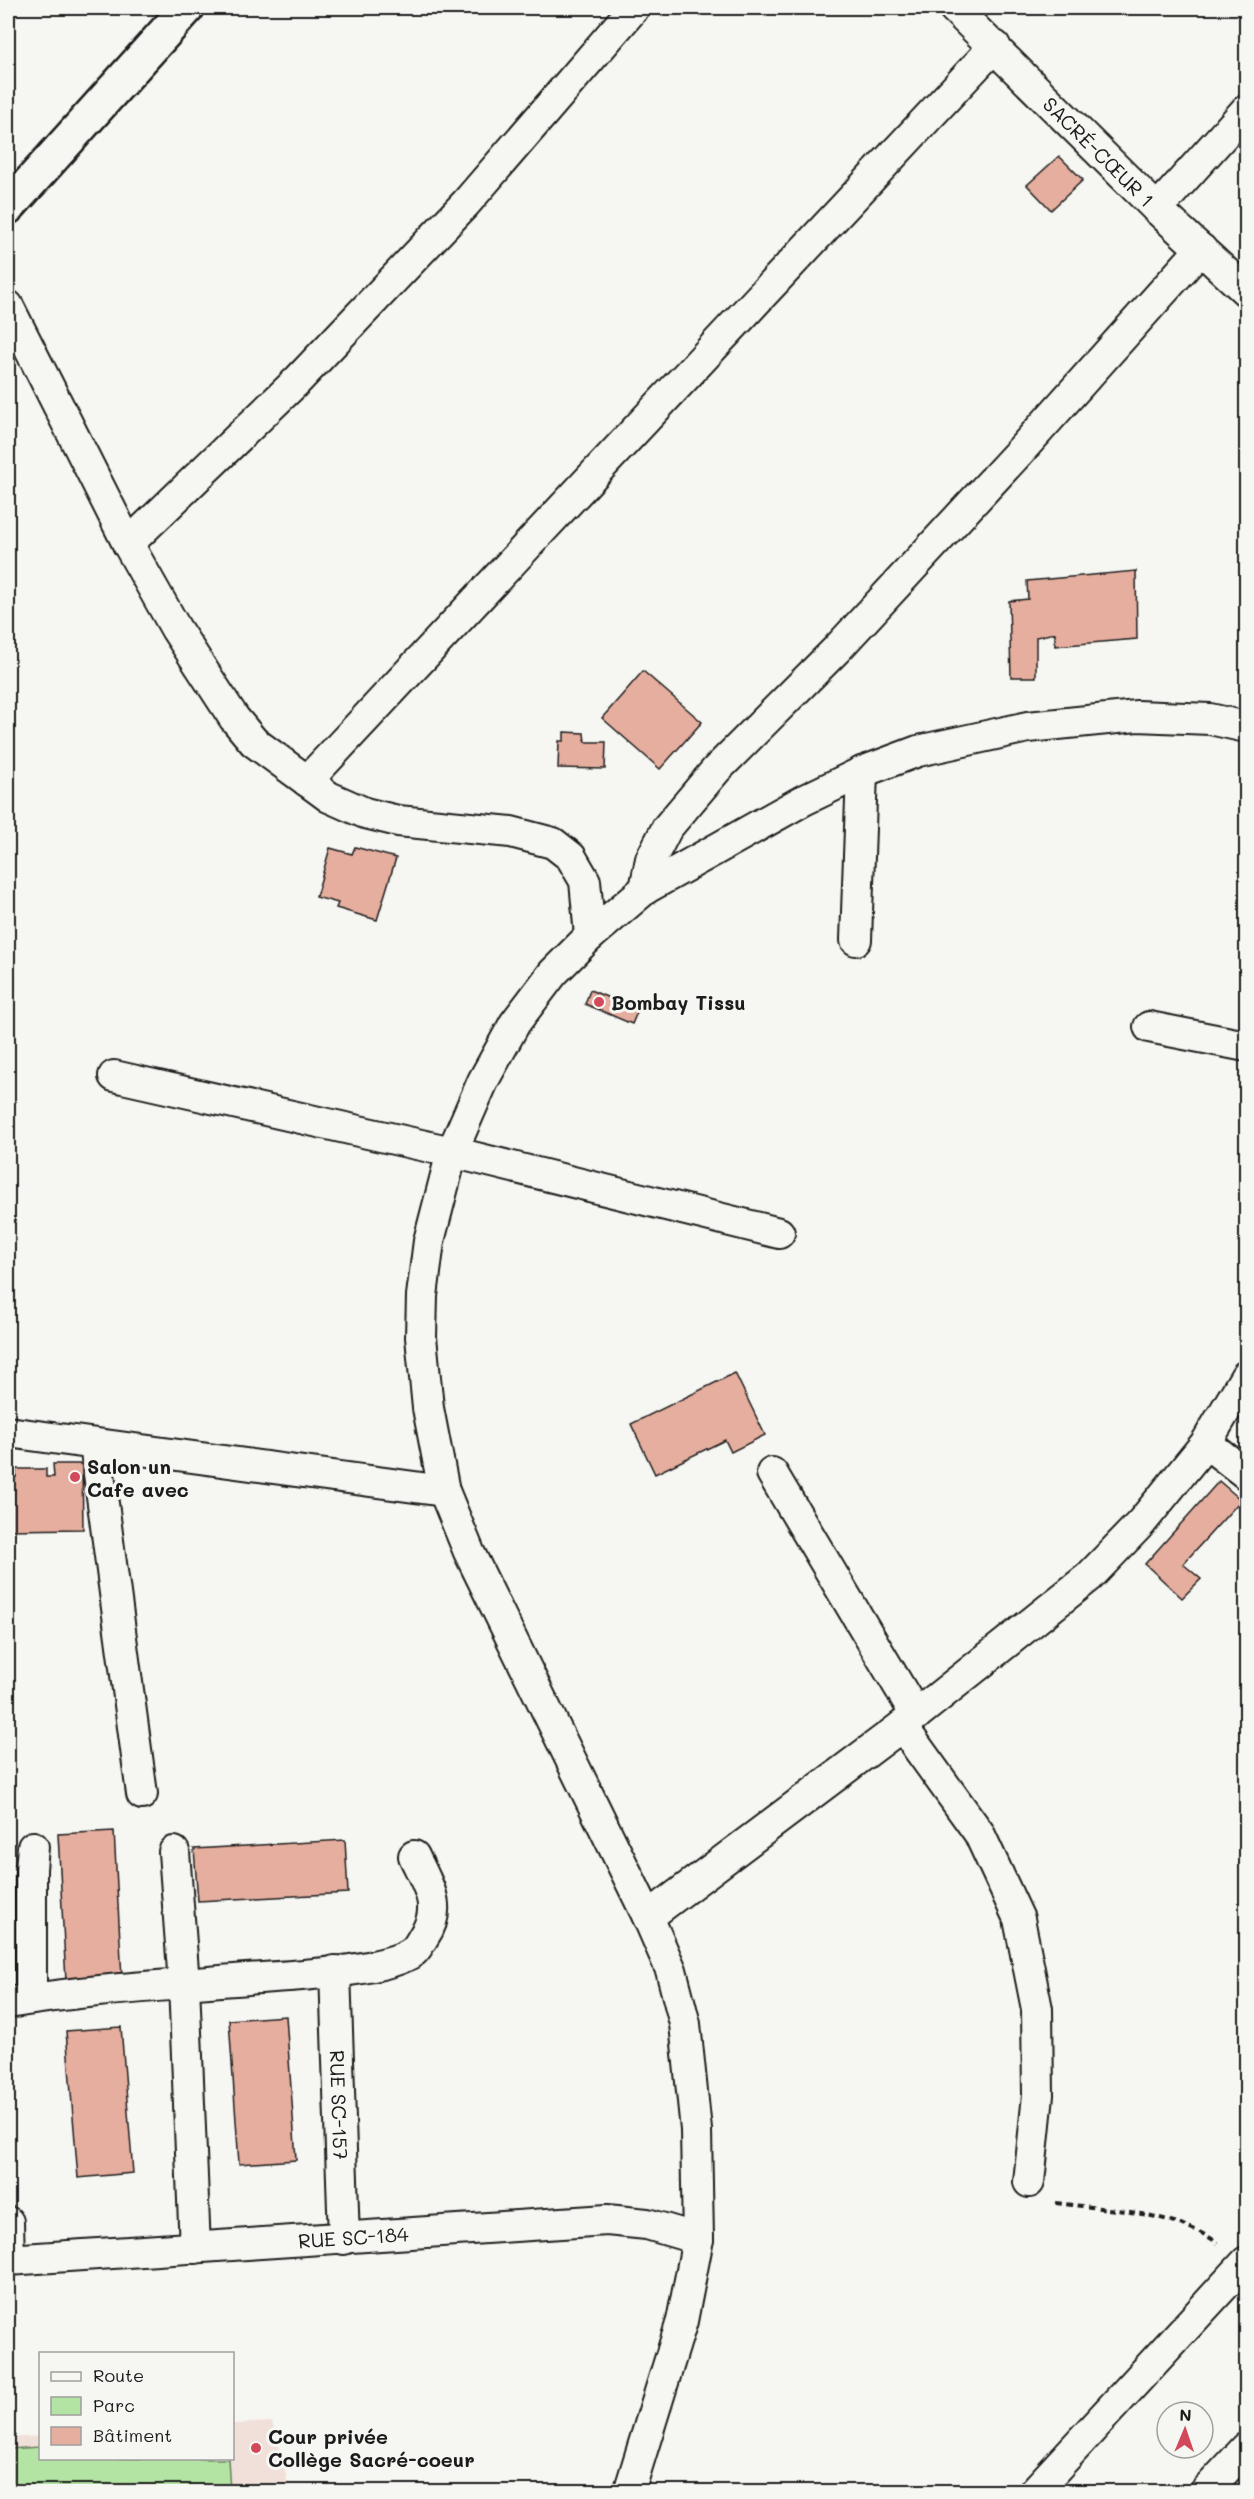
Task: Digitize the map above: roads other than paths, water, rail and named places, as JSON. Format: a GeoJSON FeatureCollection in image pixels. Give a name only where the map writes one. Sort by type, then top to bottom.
{"type":"FeatureCollection","features":[{"type":"Feature","properties":{"kind":"street"},"geometry":{"type":"LineString","coordinates":[[8,207],[187,8]]}},
{"type":"Feature","properties":{"kind":"street"},"geometry":{"type":"LineString","coordinates":[[128,544],[298,380],[450,220],[634,8]]}},
{"type":"Feature","properties":{"kind":"street","name":"SACRÉ-CŒUR 1"},"geometry":{"type":"LineString","coordinates":[[954,8],[995,46],[1157,209],[1246,291]]}},
{"type":"Feature","properties":{"kind":"street"},"geometry":{"type":"LineString","coordinates":[[307,781],[995,46]]}},
{"type":"Feature","properties":{"kind":"street"},"geometry":{"type":"LineString","coordinates":[[1157,209],[1246,110]]}},
{"type":"Feature","properties":{"kind":"street"},"geometry":{"type":"LineString","coordinates":[[645,888],[651,860],[667,828],[716,770],[836,650],[1022,449],[1201,249]]}},
{"type":"Feature","properties":{"kind":"street"},"geometry":{"type":"LineString","coordinates":[[8,306],[128,544],[176,629],[234,718],[254,742],[307,781],[345,805],[380,818],[511,832],[553,843],[571,857],[585,881],[590,936]]}},
{"type":"Feature","properties":{"kind":"street"},"geometry":{"type":"LineString","coordinates":[[629,2492],[682,2321],[698,2240],[696,2130],[686,2024],[671,1970],[648,1917],[470,1552],[444,1491],[428,1408],[421,1337],[422,1296],[429,1241],[452,1152],[483,1081],[515,1023],[553,973],[590,936],[645,888],[804,800],[862,772],[918,751],[1028,727],[1137,716],[1210,719],[1246,727]]}},
{"type":"Feature","properties":{"kind":"street"},"geometry":{"type":"LineString","coordinates":[[856,940],[862,772]]}},
{"type":"Feature","properties":{"kind":"street"},"geometry":{"type":"LineString","coordinates":[[1149,1027],[1246,1046]]}},
{"type":"Feature","properties":{"kind":"street"},"geometry":{"type":"LineString","coordinates":[[114,1076],[452,1152],[779,1233]]}},
{"type":"Feature","properties":{"kind":"street"},"geometry":{"type":"LineString","coordinates":[[648,1917],[909,1720],[1089,1577],[1141,1523],[1206,1443],[1246,1376]]}},
{"type":"Feature","properties":{"kind":"street"},"geometry":{"type":"LineString","coordinates":[[8,1432],[444,1491]]}},
{"type":"Feature","properties":{"kind":"street"},"geometry":{"type":"LineString","coordinates":[[1206,1443],[1246,1474]]}},
{"type":"Feature","properties":{"kind":"street"},"geometry":{"type":"LineString","coordinates":[[95,1444],[142,1794]]}},
{"type":"Feature","properties":{"kind":"street"},"geometry":{"type":"LineString","coordinates":[[772,1473],[909,1720],[979,1833],[1019,1919],[1037,2009],[1038,2095],[1029,2182]]}},
{"type":"Feature","properties":{"kind":"street"},"geometry":{"type":"LineString","coordinates":[[33,1847],[19,2001],[334,1971],[380,1965],[401,1958],[415,1950],[426,1933],[435,1912],[428,1886],[414,1856]]}},
{"type":"Feature","properties":{"kind":"street"},"geometry":{"type":"LineString","coordinates":[[174,1852],[184,1984],[195,2248]]}},
{"type":"Feature","properties":{"kind":"street","name":"RUE SC-157"},"geometry":{"type":"LineString","coordinates":[[334,1971],[344,2239]]}},
{"type":"Feature","properties":{"kind":"street","name":"RUE SC-184"},"geometry":{"type":"LineString","coordinates":[[8,2260],[607,2220],[647,2224],[698,2240]]}},
{"type":"Feature","properties":{"kind":"street"},"geometry":{"type":"LineString","coordinates":[[8,2222],[8,2260]]}},
{"type":"Feature","properties":{"kind":"street"},"geometry":{"type":"LineString","coordinates":[[1034,2492],[1246,2263]]}},
{"type":"Feature","properties":{"kind":"street"},"geometry":{"type":"LineString","coordinates":[[1205,2492],[1246,2448]]}},
{"type":"Feature","properties":{"kind":"place","name":"Bombay Tissu"},"geometry":{"type":"Point","coordinates":[599,1002]}},
{"type":"Feature","properties":{"kind":"place","name":"Salon un Cafe avec"},"geometry":{"type":"Point","coordinates":[75,1477]}},
{"type":"Feature","properties":{"kind":"place","name":"Cour privée Collège Sacré-coeur"},"geometry":{"type":"Point","coordinates":[256,2448]}}]}
